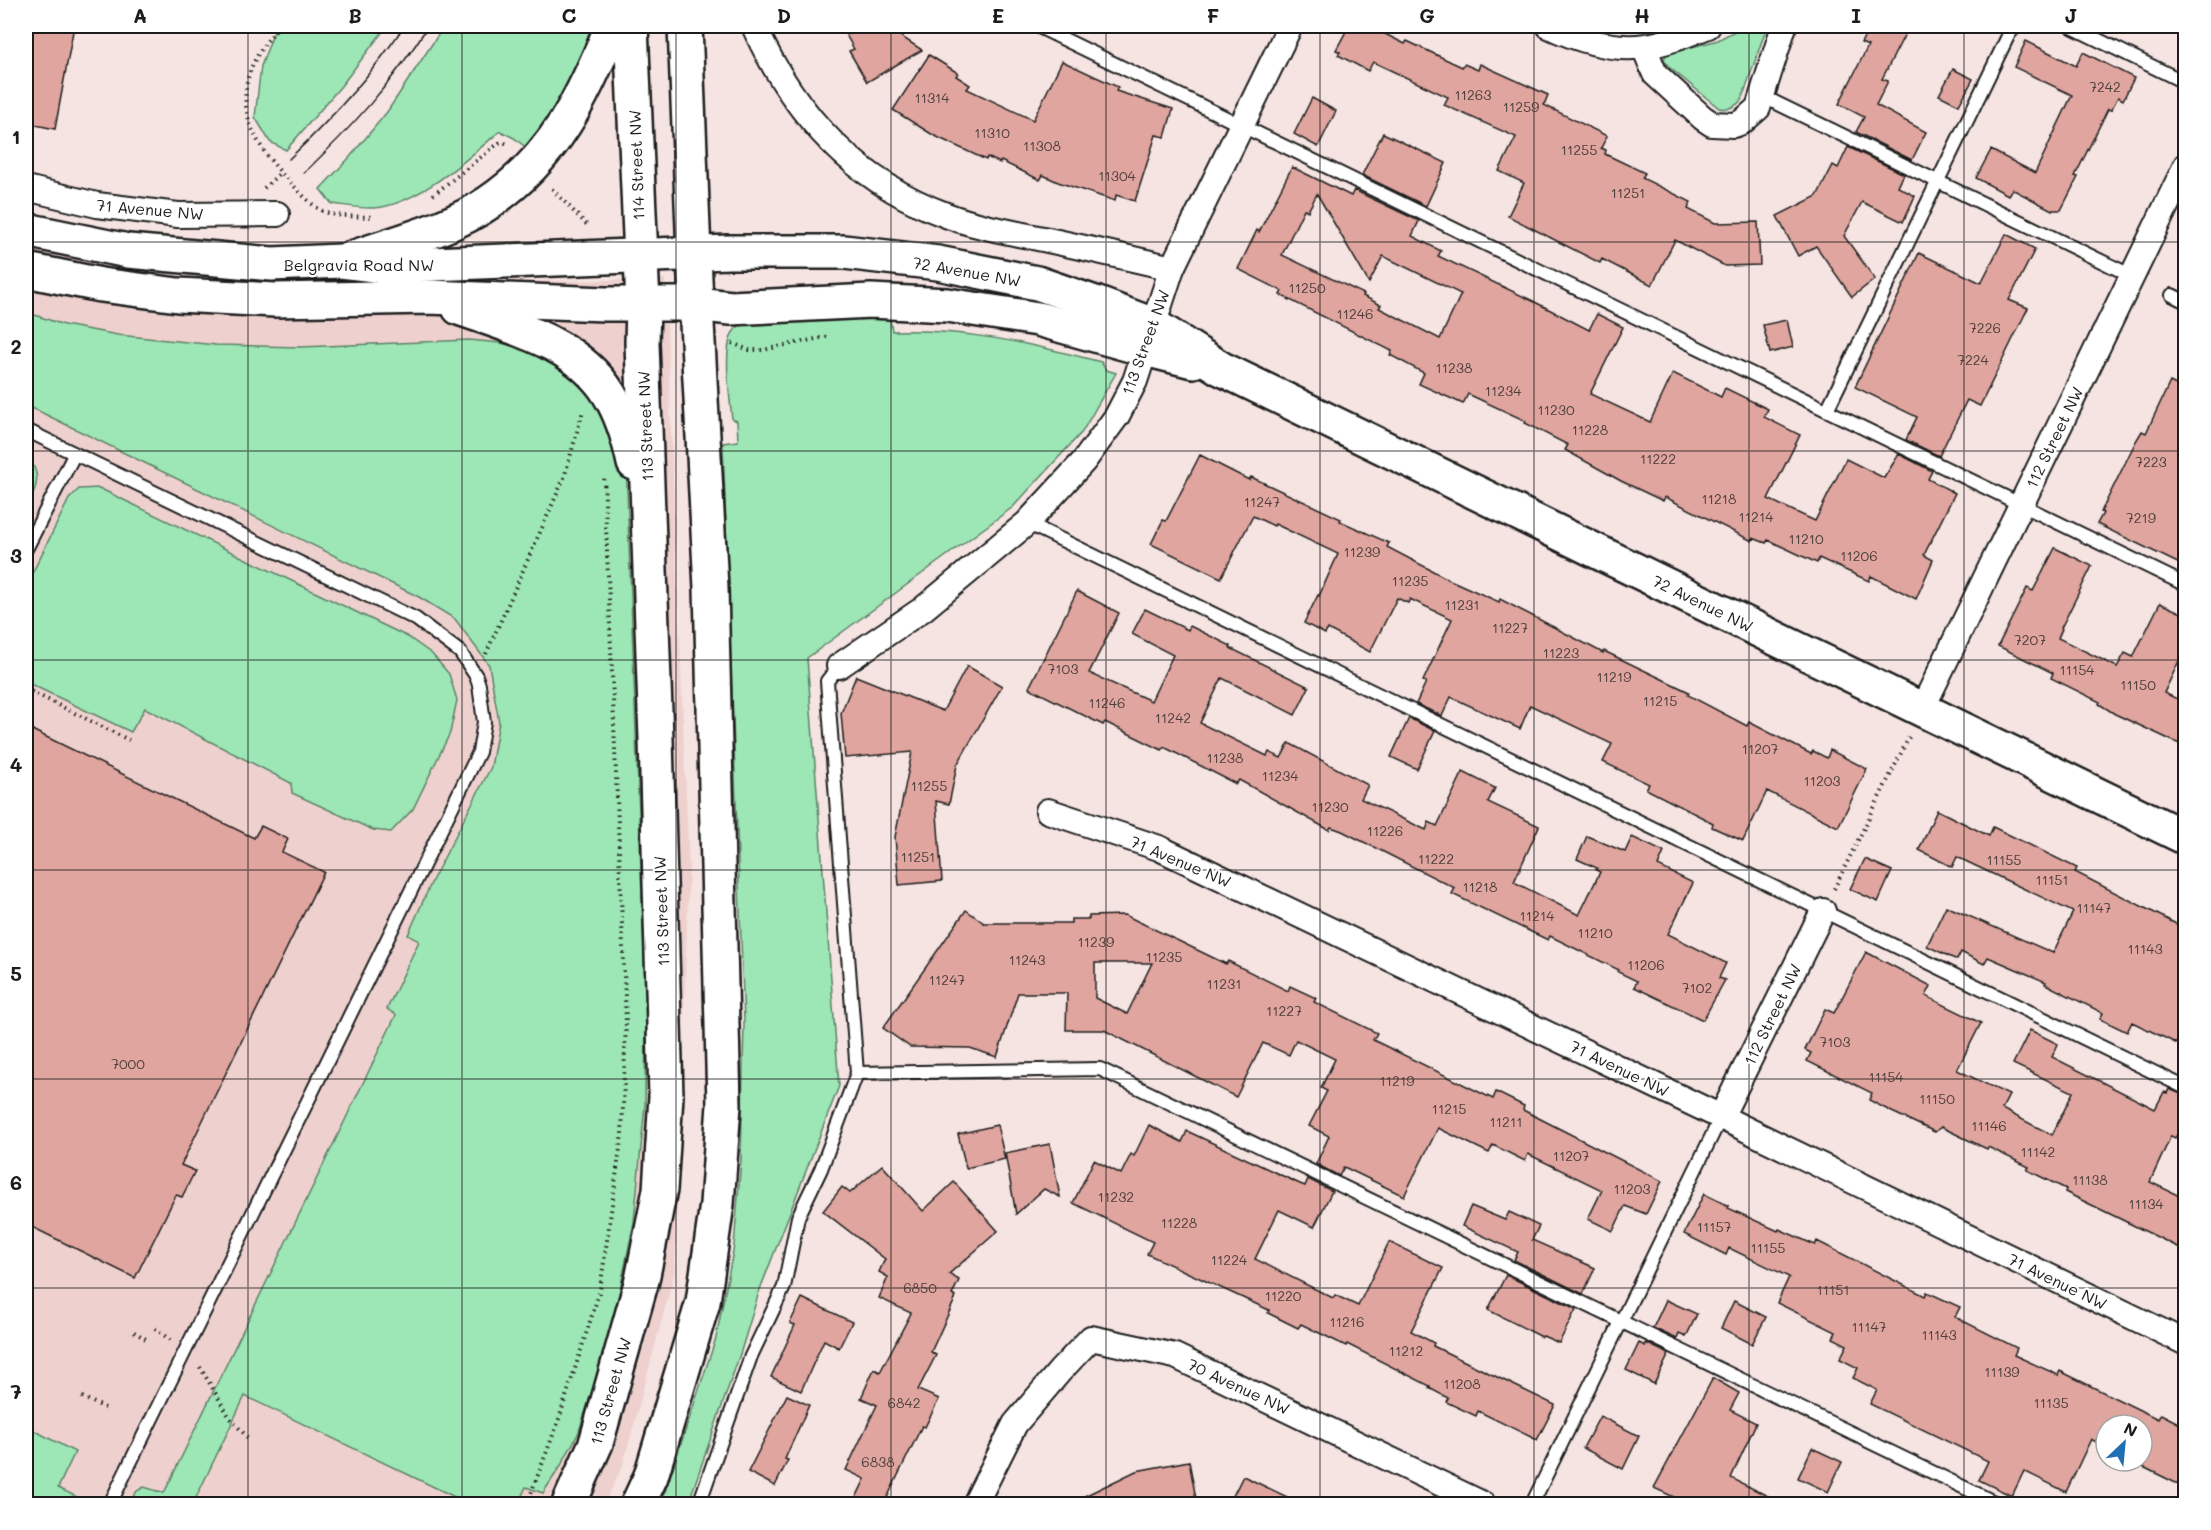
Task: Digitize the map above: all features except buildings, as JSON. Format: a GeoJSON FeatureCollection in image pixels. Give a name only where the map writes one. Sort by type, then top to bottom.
{"type":"FeatureCollection","features":[{"type":"Feature","properties":{"kind":"main road"},"geometry":{"type":"LineString","coordinates":[[341,261],[442,226],[488,204],[510,185],[531,166],[570,117],[586,87],[612,26]]}},
{"type":"Feature","properties":{"kind":"main road","name":"114 Street NW"},"geometry":{"type":"LineString","coordinates":[[631,26],[643,305]]}},
{"type":"Feature","properties":{"kind":"main road"},"geometry":{"type":"LineString","coordinates":[[638,1504],[651,1476],[703,1302],[717,1204],[724,1105],[711,588],[696,304],[685,26]]}},
{"type":"Feature","properties":{"kind":"main road","name":"Belgravia Road NW"},"geometry":{"type":"LineString","coordinates":[[26,230],[140,252],[272,264],[341,261],[383,266],[695,254]]}},
{"type":"Feature","properties":{"kind":"main road","name":"72 Avenue NW"},"geometry":{"type":"LineString","coordinates":[[695,254],[844,252],[938,263],[1037,283],[1220,368],[2186,838]]}},
{"type":"Feature","properties":{"kind":"main road"},"geometry":{"type":"LineString","coordinates":[[642,343],[712,293],[730,288],[900,280],[938,263]]}},
{"type":"Feature","properties":{"kind":"main road","name":"Belgravia Road NW"},"geometry":{"type":"LineString","coordinates":[[26,270],[101,285],[189,295],[275,300],[429,297],[643,305],[696,304]]}},
{"type":"Feature","properties":{"kind":"main road"},"geometry":{"type":"LineString","coordinates":[[429,297],[550,342],[586,366],[609,393],[627,431],[648,522]]}},
{"type":"Feature","properties":{"kind":"main road","name":"72 Avenue NW"},"geometry":{"type":"LineString","coordinates":[[696,304],[731,308],[871,301],[946,305],[1149,337]]}},
{"type":"Feature","properties":{"kind":"main road","name":"113 Street NW"},"geometry":{"type":"LineString","coordinates":[[569,1504],[597,1443],[642,1280],[660,1190],[666,1096],[657,751],[642,343],[643,305]]}},
{"type":"Feature","properties":{"kind":"street"},"geometry":{"type":"LineString","coordinates":[[754,26],[780,79],[806,115],[830,141],[874,178],[914,201],[945,215],[978,225],[1172,268]]}},
{"type":"Feature","properties":{"kind":"street","name":"113 Street NW"},"geometry":{"type":"LineString","coordinates":[[839,666],[923,609],[1027,523],[1084,461],[1117,416],[1134,381],[1172,268],[1290,26]]}},
{"type":"Feature","properties":{"kind":"street"},"geometry":{"type":"LineString","coordinates":[[1549,26],[1588,40],[1612,45],[1644,47],[1708,26]]}},
{"type":"Feature","properties":{"kind":"street"},"geometry":{"type":"LineString","coordinates":[[1644,47],[1655,74],[1703,118],[1712,124],[1724,126],[1743,122],[1758,108],[1784,26]]}},
{"type":"Feature","properties":{"kind":"street","name":"112 Street NW"},"geometry":{"type":"LineString","coordinates":[[1922,710],[2186,165]]}},
{"type":"Feature","properties":{"kind":"street","name":"71 Avenue NW"},"geometry":{"type":"LineString","coordinates":[[26,188],[98,205],[178,215],[277,214]]}},
{"type":"Feature","properties":{"kind":"street","name":"71 Avenue NW"},"geometry":{"type":"LineString","coordinates":[[1048,811],[1159,848],[2186,1343]]}},
{"type":"Feature","properties":{"kind":"street","name":"112 Street NW"},"geometry":{"type":"LineString","coordinates":[[1721,1117],[1823,911]]}},
{"type":"Feature","properties":{"kind":"street","name":"70 Avenue NW"},"geometry":{"type":"LineString","coordinates":[[975,1504],[1015,1424],[1091,1338],[1175,1356],[1483,1504]]}},
{"type":"Feature","properties":{"kind":"lane"},"geometry":{"type":"LineString","coordinates":[[1038,26],[2186,585]]}},
{"type":"Feature","properties":{"kind":"lane"},"geometry":{"type":"LineString","coordinates":[[1827,410],[2009,34],[2016,26]]}},
{"type":"Feature","properties":{"kind":"lane"},"geometry":{"type":"LineString","coordinates":[[2070,26],[2186,83]]}},
{"type":"Feature","properties":{"kind":"lane"},"geometry":{"type":"LineString","coordinates":[[1762,96],[2132,276]]}},
{"type":"Feature","properties":{"kind":"lane"},"geometry":{"type":"LineString","coordinates":[[2172,295],[2186,302]]}},
{"type":"Feature","properties":{"kind":"lane"},"geometry":{"type":"LineString","coordinates":[[26,430],[416,619],[460,652],[480,685],[484,722],[479,752],[110,1504]]}},
{"type":"Feature","properties":{"kind":"lane"},"geometry":{"type":"LineString","coordinates":[[26,549],[74,455]]}},
{"type":"Feature","properties":{"kind":"lane"},"geometry":{"type":"LineString","coordinates":[[1027,523],[2186,1088]]}},
{"type":"Feature","properties":{"kind":"lane"},"geometry":{"type":"LineString","coordinates":[[699,1504],[751,1356],[784,1287],[798,1217],[821,1170],[856,1073],[827,681],[839,666]]}},
{"type":"Feature","properties":{"kind":"lane"},"geometry":{"type":"LineString","coordinates":[[856,1073],[1100,1068],[1998,1504]]}},
{"type":"Feature","properties":{"kind":"lane"},"geometry":{"type":"LineString","coordinates":[[1532,1504],[1721,1117]]}},
{"type":"Feature","properties":{"kind":"path"},"geometry":{"type":"LineString","coordinates":[[271,35],[272,26]]}},
{"type":"Feature","properties":{"kind":"path"},"geometry":{"type":"LineString","coordinates":[[280,26],[252,63],[246,89],[247,120],[261,150],[280,172],[320,210],[331,214],[374,217]]}},
{"type":"Feature","properties":{"kind":"path"},"geometry":{"type":"LineString","coordinates":[[432,195],[489,151]]}},
{"type":"Feature","properties":{"kind":"path"},"geometry":{"type":"LineString","coordinates":[[551,188],[590,228]]}},
{"type":"Feature","properties":{"kind":"path"},"geometry":{"type":"LineString","coordinates":[[577,404],[588,420]]}},
{"type":"Feature","properties":{"kind":"path"},"geometry":{"type":"LineString","coordinates":[[484,658],[564,478],[583,410]]}},
{"type":"Feature","properties":{"kind":"path"},"geometry":{"type":"LineString","coordinates":[[527,1504],[558,1422],[600,1290],[622,1134],[626,1010],[604,472]]}},
{"type":"Feature","properties":{"kind":"path"},"geometry":{"type":"LineString","coordinates":[[26,689],[129,740]]}},
{"type":"Feature","properties":{"kind":"path"},"geometry":{"type":"LineString","coordinates":[[1823,911],[1922,710]]}},
{"type":"Feature","properties":{"kind":"path"},"geometry":{"type":"LineString","coordinates":[[155,1328],[198,1365],[230,1418],[248,1438]]}},
{"type":"Feature","properties":{"kind":"path"},"geometry":{"type":"LineString","coordinates":[[134,1332],[146,1339]]}},
{"type":"Feature","properties":{"kind":"path"},"geometry":{"type":"LineString","coordinates":[[82,1397],[106,1409]]}},
{"type":"Feature","properties":{"kind":"shaded area"},"geometry":{"type":"Polygon","coordinates":[[[26,247],[215,287],[665,279],[689,868],[675,1271],[623,1465],[604,1504],[26,1504],[26,247]]]}},
{"type":"Feature","properties":{"kind":"green space"},"geometry":{"type":"Polygon","coordinates":[[[276,26],[387,26],[341,86],[286,150],[270,142],[255,117],[261,66],[276,26]]]}},
{"type":"Feature","properties":{"kind":"green space"},"geometry":{"type":"Polygon","coordinates":[[[444,26],[591,26],[574,82],[528,149],[500,131],[442,178],[407,198],[374,208],[332,204],[320,189],[387,112],[444,26]]]}},
{"type":"Feature","properties":{"kind":"green space"},"geometry":{"type":"Polygon","coordinates":[[[1744,26],[1767,26],[1742,99],[1732,107],[1719,108],[1669,67],[1664,60],[1666,54],[1718,40],[1744,26]]]}},
{"type":"Feature","properties":{"kind":"green space"},"geometry":{"type":"Polygon","coordinates":[[[26,312],[64,325],[118,335],[216,345],[301,347],[469,340],[501,343],[533,351],[566,369],[588,388],[626,461],[646,1005],[645,1105],[634,1222],[611,1333],[578,1434],[543,1493],[526,1487],[518,1504],[462,1504],[463,1501],[245,1396],[193,1504],[128,1504],[137,1491],[144,1487],[164,1493],[396,1015],[387,1009],[419,941],[408,935],[432,881],[491,767],[499,722],[489,665],[455,619],[419,597],[26,405],[26,312]]]}},
{"type":"Feature","properties":{"kind":"green space"},"geometry":{"type":"Polygon","coordinates":[[[889,314],[892,331],[945,332],[1023,343],[1101,362],[1106,370],[1116,373],[1082,432],[1013,507],[807,658],[839,1086],[759,1292],[688,1504],[661,1504],[716,1338],[734,1246],[741,1159],[744,1023],[723,443],[738,441],[737,421],[732,419],[728,348],[734,331],[754,320],[889,314]]]}},
{"type":"Feature","properties":{"kind":"green space"},"geometry":{"type":"Polygon","coordinates":[[[26,455],[32,462],[37,476],[26,510],[26,455]]]}},
{"type":"Feature","properties":{"kind":"green space"},"geometry":{"type":"Polygon","coordinates":[[[99,488],[408,637],[432,654],[449,674],[457,700],[450,733],[413,809],[391,832],[373,830],[292,793],[291,783],[145,708],[131,732],[26,682],[26,586],[69,499],[79,489],[99,488]]]}},
{"type":"Feature","properties":{"kind":"green space"},"geometry":{"type":"Polygon","coordinates":[[[26,1426],[75,1452],[58,1488],[86,1501],[84,1504],[26,1504],[26,1426]]]}},
{"type":"Feature","properties":{"kind":"tram line"},"geometry":{"type":"LineString","coordinates":[[289,159],[350,96],[404,26]]}},
{"type":"Feature","properties":{"kind":"tram line"},"geometry":{"type":"LineString","coordinates":[[304,173],[370,104],[400,67],[428,26]]}}]}
